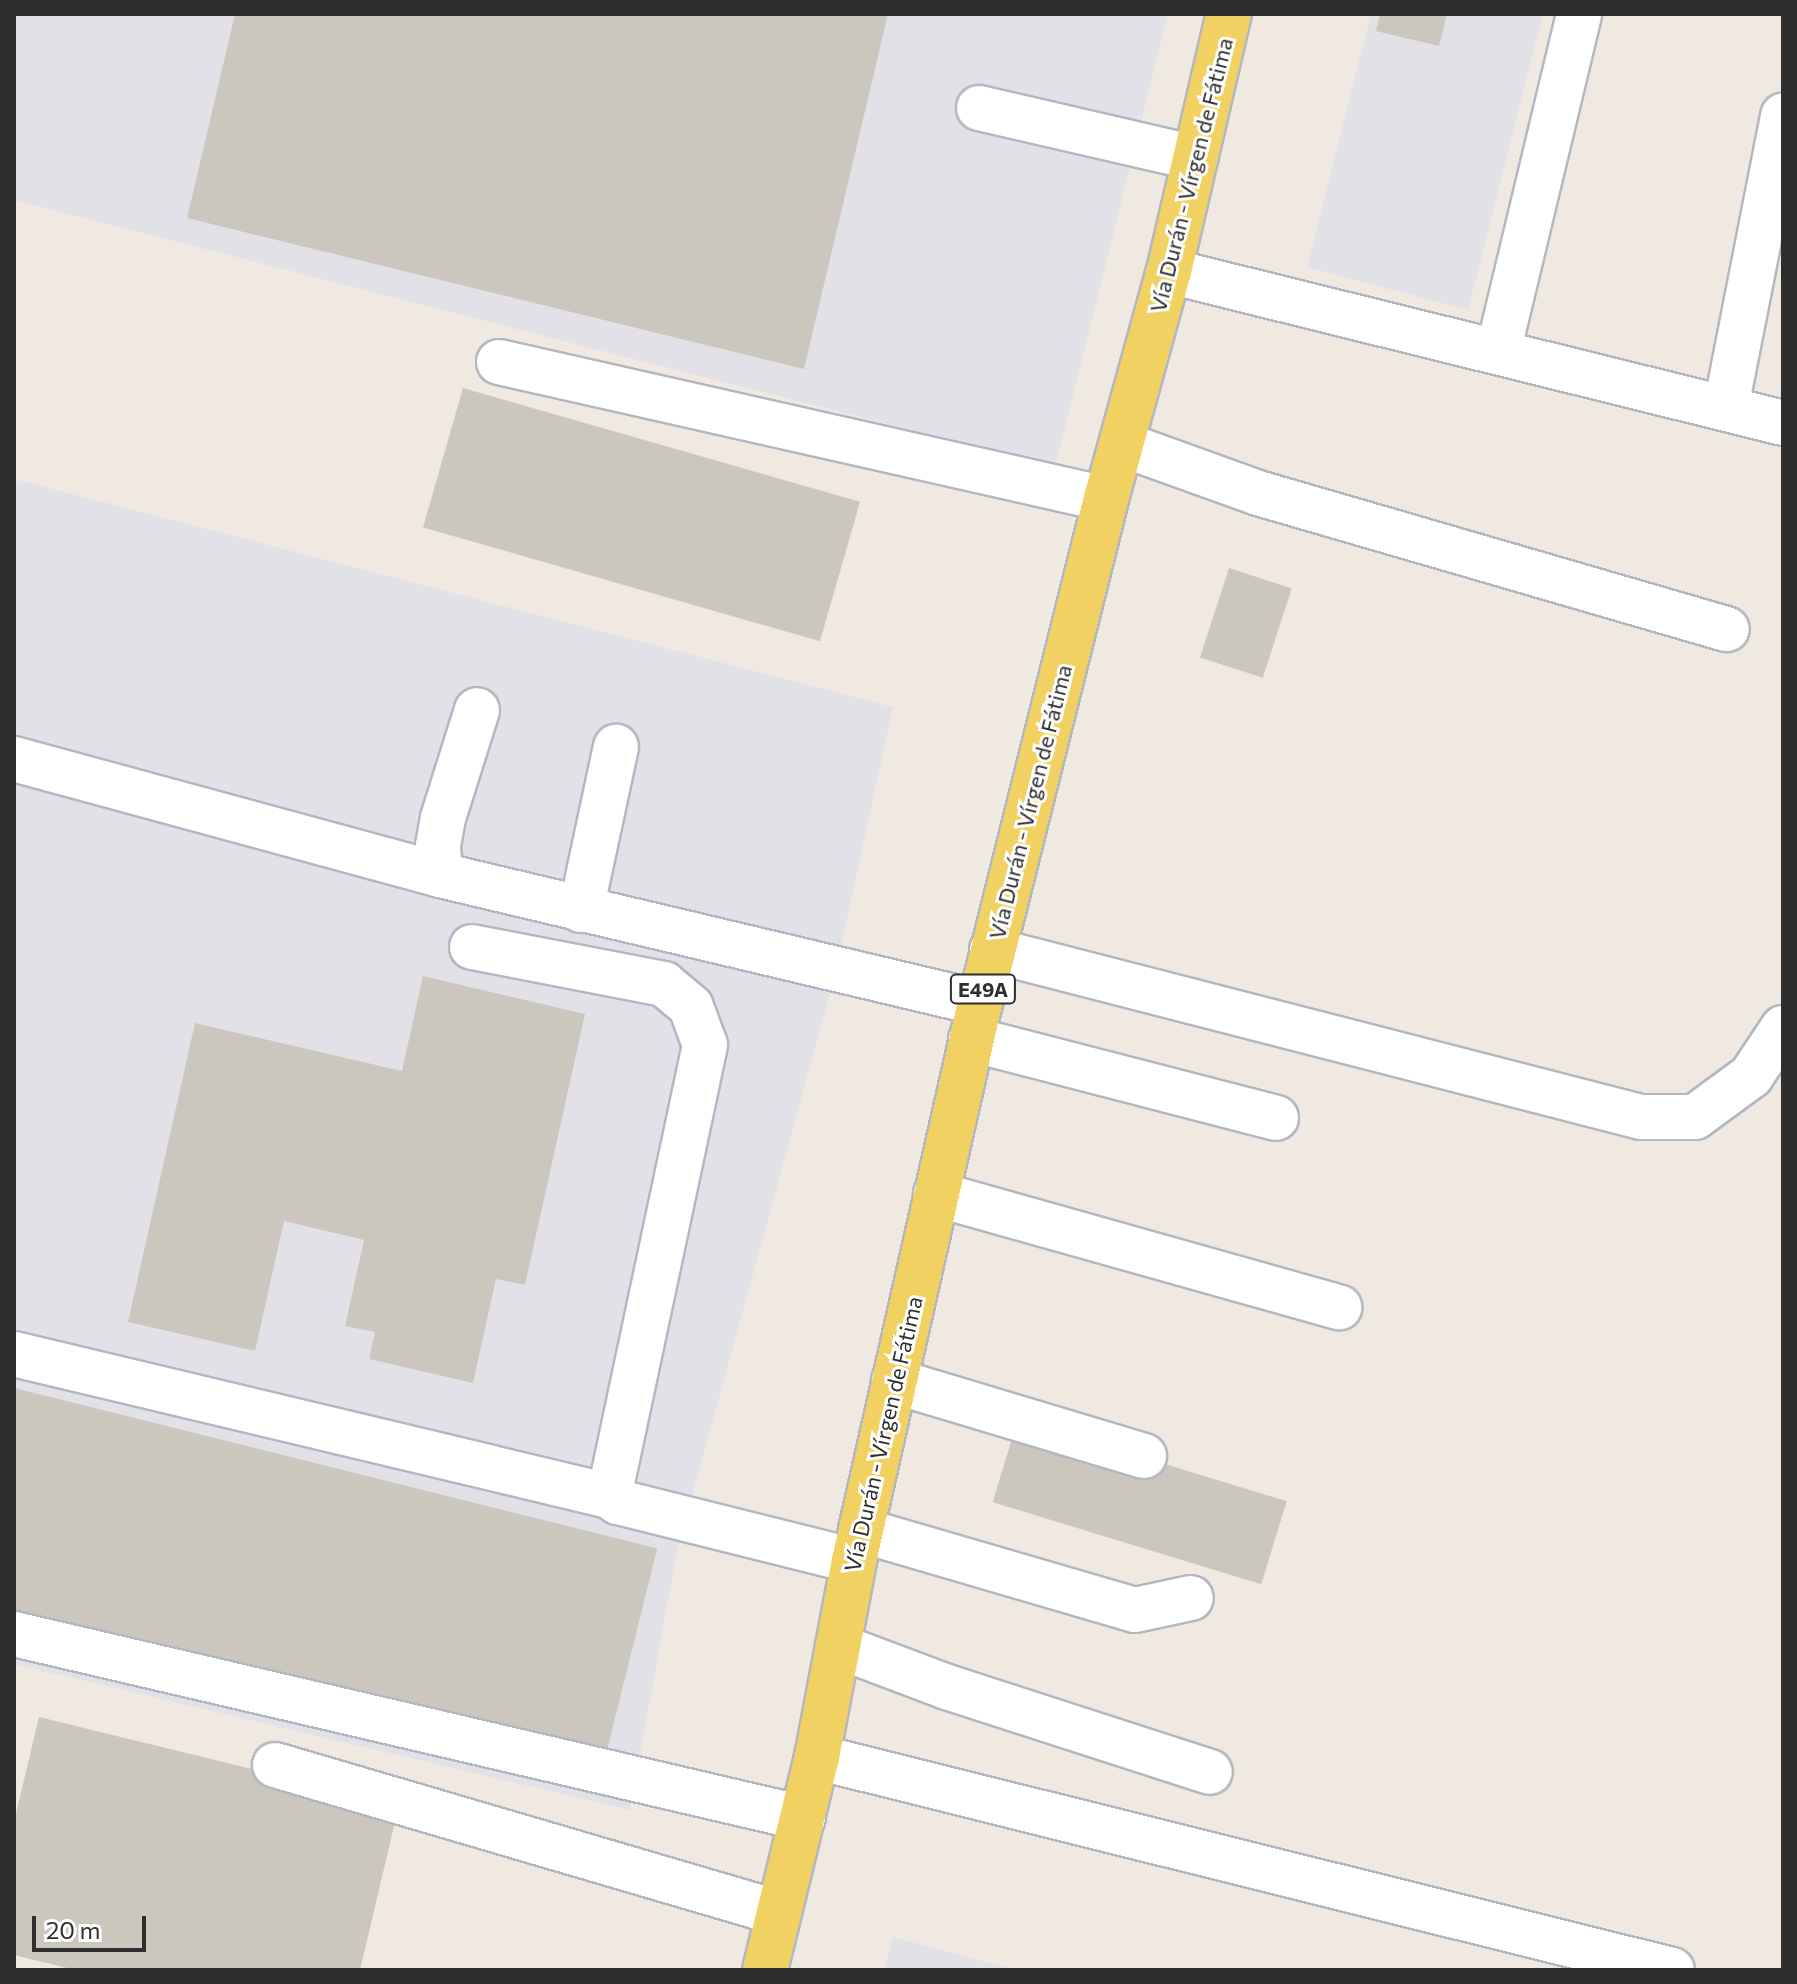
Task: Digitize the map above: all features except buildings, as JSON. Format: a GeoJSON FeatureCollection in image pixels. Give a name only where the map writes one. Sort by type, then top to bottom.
{"type":"FeatureCollection","features":[{"type":"Feature","properties":{"kind":"main road","name":"Vía Durán - Vírgen de Fátima"},"geometry":{"type":"LineString","coordinates":[[765,1970],[817,1757],[857,1546],[992,950],[1106,499],[1169,271],[1229,14]]}},
{"type":"Feature","properties":{"kind":"street"},"geometry":{"type":"LineString","coordinates":[[1498,352],[1579,14]]}},
{"type":"Feature","properties":{"kind":"street"},"geometry":{"type":"LineString","coordinates":[[979,108],[1195,158]]}},
{"type":"Feature","properties":{"kind":"street"},"geometry":{"type":"LineString","coordinates":[[1726,407],[1783,116]]}},
{"type":"Feature","properties":{"kind":"street"},"geometry":{"type":"LineString","coordinates":[[1169,271],[1783,423]]}},
{"type":"Feature","properties":{"kind":"street"},"geometry":{"type":"LineString","coordinates":[[499,362],[1106,499]]}},
{"type":"Feature","properties":{"kind":"street"},"geometry":{"type":"LineString","coordinates":[[1122,444],[1258,493],[1727,629]]}},
{"type":"Feature","properties":{"kind":"street"},"geometry":{"type":"LineString","coordinates":[[440,875],[438,846],[443,818],[477,710]]}},
{"type":"Feature","properties":{"kind":"street"},"geometry":{"type":"LineString","coordinates":[[581,910],[616,747]]}},
{"type":"Feature","properties":{"kind":"street"},"geometry":{"type":"LineString","coordinates":[[14,759],[440,875],[581,910],[976,1021],[1276,1118]]}},
{"type":"Feature","properties":{"kind":"street"},"geometry":{"type":"LineString","coordinates":[[472,947],[664,984],[691,1007],[705,1045],[609,1496]]}},
{"type":"Feature","properties":{"kind":"street"},"geometry":{"type":"LineString","coordinates":[[992,950],[1641,1117],[1695,1117],[1751,1076],[1783,1028]]}},
{"type":"Feature","properties":{"kind":"street"},"geometry":{"type":"LineString","coordinates":[[936,1194],[1339,1307]]}},
{"type":"Feature","properties":{"kind":"street"},"geometry":{"type":"LineString","coordinates":[[14,1354],[609,1496],[618,1502],[857,1546],[1135,1610],[1191,1598]]}},
{"type":"Feature","properties":{"kind":"street"},"geometry":{"type":"LineString","coordinates":[[894,1381],[1144,1456]]}},
{"type":"Feature","properties":{"kind":"street"},"geometry":{"type":"LineString","coordinates":[[14,1634],[803,1818]]}},
{"type":"Feature","properties":{"kind":"street"},"geometry":{"type":"LineString","coordinates":[[838,1646],[947,1687],[1210,1772]]}},
{"type":"Feature","properties":{"kind":"street"},"geometry":{"type":"LineString","coordinates":[[817,1757],[1672,1970]]}},
{"type":"Feature","properties":{"kind":"street"},"geometry":{"type":"LineString","coordinates":[[275,1765],[779,1913]]}},
{"type":"Feature","properties":{"kind":"shaded area"},"geometry":{"type":"Polygon","coordinates":[[[14,14],[1168,14],[1055,467],[14,200],[14,14]]]}},
{"type":"Feature","properties":{"kind":"shaded area"},"geometry":{"type":"Polygon","coordinates":[[[1371,14],[1543,14],[1468,310],[1307,267],[1371,14]]]}},
{"type":"Feature","properties":{"kind":"shaded area"},"geometry":{"type":"Polygon","coordinates":[[[14,479],[893,707],[834,979],[677,1551],[630,1810],[14,1664],[14,479]]]}},
{"type":"Feature","properties":{"kind":"shaded area"},"geometry":{"type":"Polygon","coordinates":[[[893,1937],[1016,1970],[884,1970],[893,1937]]]}}]}
